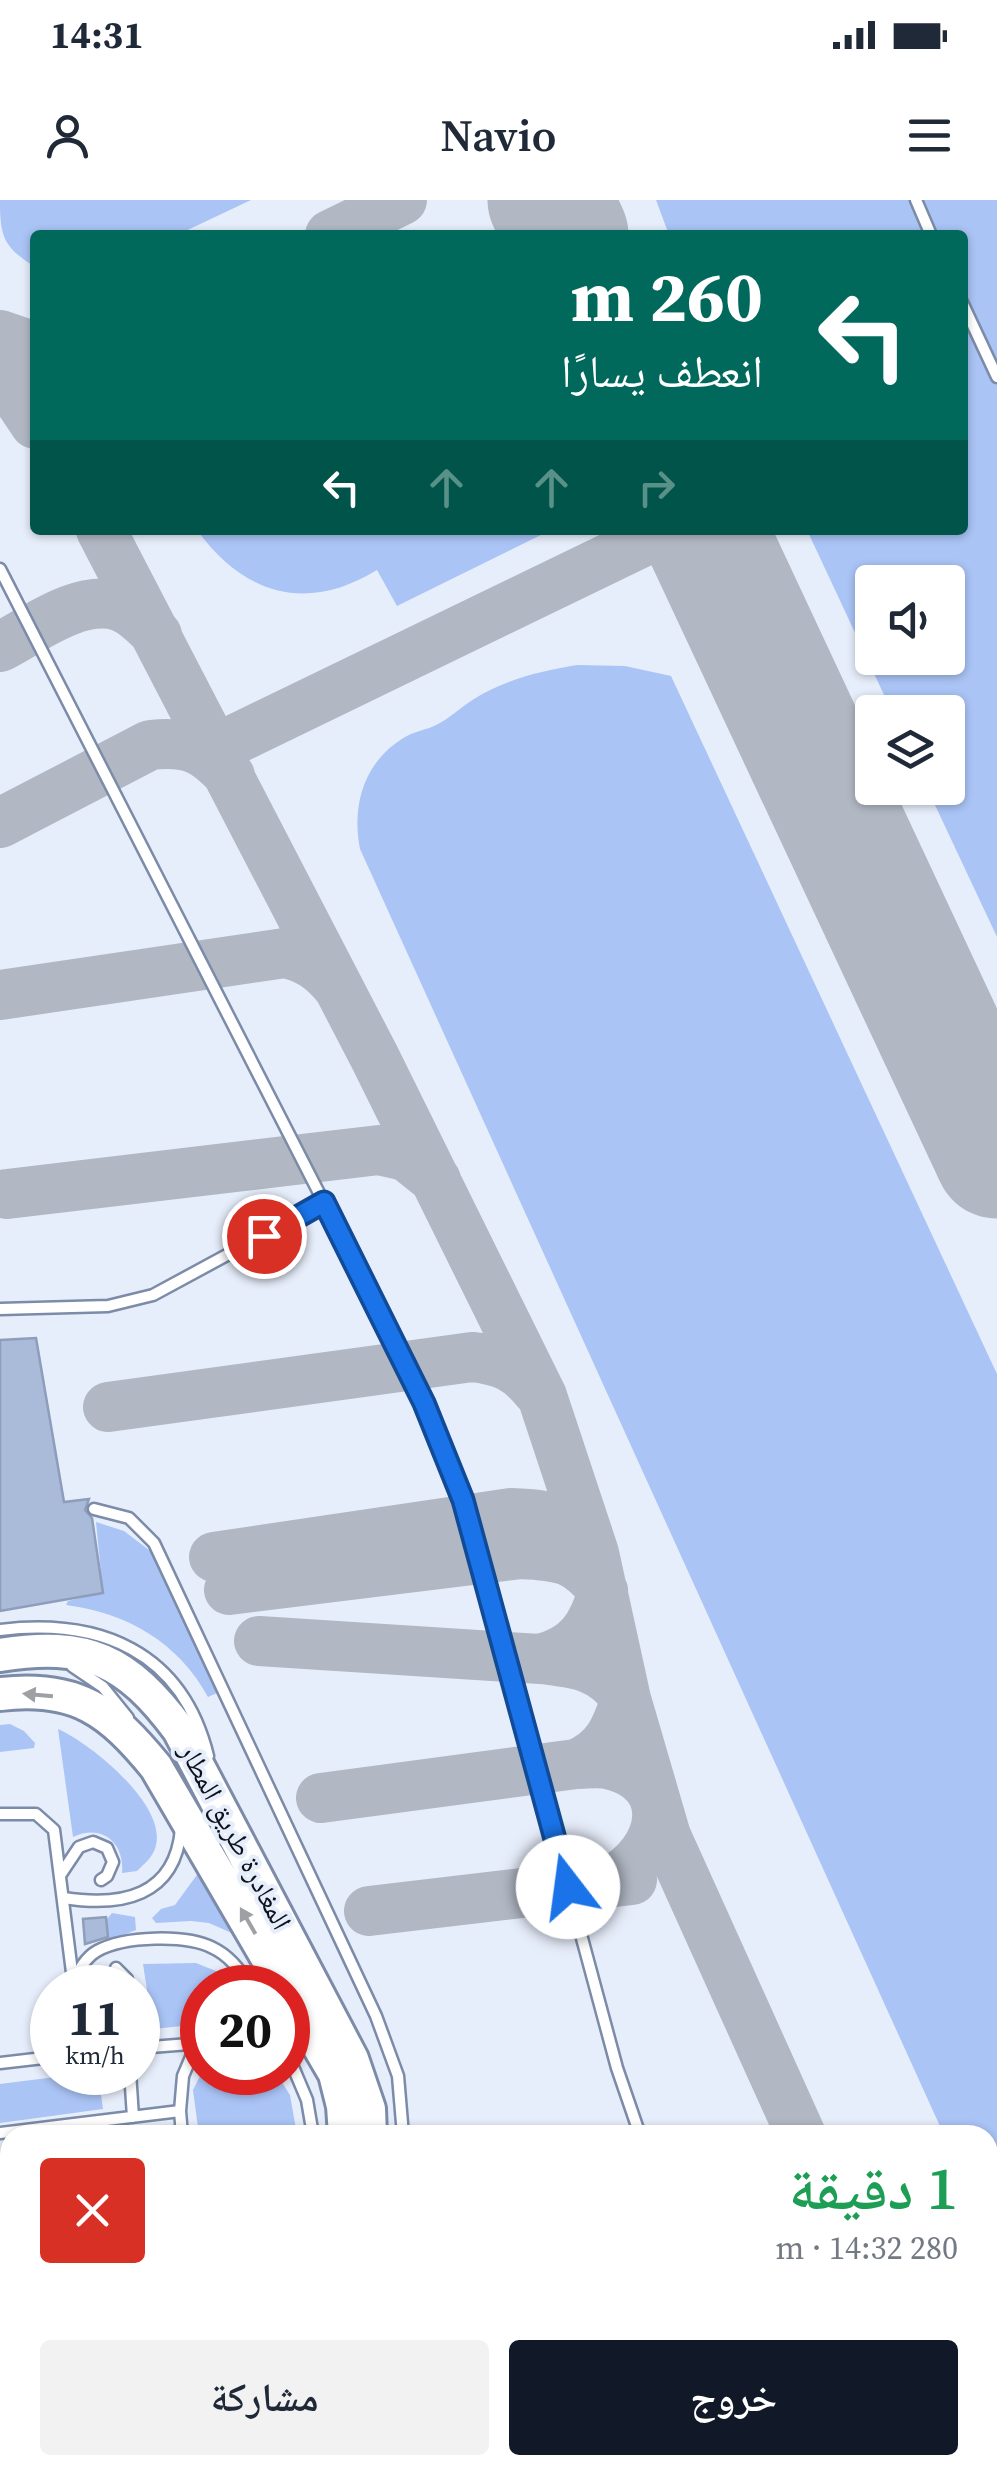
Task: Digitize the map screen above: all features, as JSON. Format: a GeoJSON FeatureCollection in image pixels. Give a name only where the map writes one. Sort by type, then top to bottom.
{"type":"FeatureCollection","features":[{"type":"Feature","properties":{"kind":"main road","name":"المغادرة طريق المطار"},"geometry":{"type":"LineString","coordinates":[[0,1657],[38,1649],[74,1651],[106,1662],[140,1683],[185,1721],[215,1797],[352,2058],[376,2125]]}},
{"type":"Feature","properties":{"kind":"main road"},"geometry":{"type":"LineString","coordinates":[[0,1694],[59,1696],[94,1705],[126,1730],[156,1767],[335,2074],[344,2125]]}},
{"type":"Feature","properties":{"kind":"lane"},"geometry":{"type":"LineString","coordinates":[[916,200],[929,230]]}},
{"type":"Feature","properties":{"kind":"lane"},"geometry":{"type":"LineString","coordinates":[[968,315],[997,377]]}},
{"type":"Feature","properties":{"kind":"lane"},"geometry":{"type":"LineString","coordinates":[[0,569],[424,1403],[470,1519],[616,2068],[636,2125]]}},
{"type":"Feature","properties":{"kind":"lane"},"geometry":{"type":"LineString","coordinates":[[0,1309],[108,1306],[152,1295],[324,1202]]}},
{"type":"Feature","properties":{"kind":"lane"},"geometry":{"type":"LineString","coordinates":[[94,1509],[129,1518],[154,1543],[385,2036],[398,2076],[402,2125]]}},
{"type":"Feature","properties":{"kind":"lane"},"geometry":{"type":"LineString","coordinates":[[0,1630],[59,1626],[110,1638],[173,1683],[185,1721]]}},
{"type":"Feature","properties":{"kind":"lane"},"geometry":{"type":"LineString","coordinates":[[0,1657],[44,1657],[92,1677],[123,1710],[156,1767]]}},
{"type":"Feature","properties":{"kind":"lane"},"geometry":{"type":"LineString","coordinates":[[64,1898],[116,1902],[142,1892],[164,1876],[180,1840],[178,1800]]}},
{"type":"Feature","properties":{"kind":"lane"},"geometry":{"type":"LineString","coordinates":[[0,1814],[28,1812],[49,1823],[56,1838],[72,1965]]}},
{"type":"Feature","properties":{"kind":"lane"},"geometry":{"type":"LineString","coordinates":[[61,1875],[79,1847],[93,1842],[107,1848],[113,1862],[107,1876],[100,1880]]}},
{"type":"Feature","properties":{"kind":"lane"},"geometry":{"type":"LineString","coordinates":[[82,1965],[97,1952],[114,1945],[176,1938],[200,1943],[223,1954],[232,1965]]}},
{"type":"Feature","properties":{"kind":"lane"},"geometry":{"type":"LineString","coordinates":[[0,2063],[30,2060]]}},
{"type":"Feature","properties":{"kind":"lane"},"geometry":{"type":"LineString","coordinates":[[132,2095],[133,2116]]}},
{"type":"Feature","properties":{"kind":"lane"},"geometry":{"type":"LineString","coordinates":[[181,2095],[181,2125]]}},
{"type":"Feature","properties":{"kind":"lane"},"geometry":{"type":"LineString","coordinates":[[305,2095],[311,2125]]}},
{"type":"Feature","properties":{"kind":"lane"},"geometry":{"type":"LineString","coordinates":[[63,2125],[180,2111]]}},
{"type":"Feature","properties":{"kind":"shaded area"},"geometry":{"type":"Polygon","coordinates":[[[0,200],[251,200],[188,230],[30,230],[30,263],[10,247],[1,223],[0,200]]]}},
{"type":"Feature","properties":{"kind":"shaded area"},"geometry":{"type":"Polygon","coordinates":[[[656,200],[997,200],[997,937],[935,805],[965,805],[965,695],[884,695],[875,675],[965,675],[965,565],[855,565],[855,633],[809,535],[968,535],[968,230],[667,230],[656,200]]]}},
{"type":"Feature","properties":{"kind":"shaded area"},"geometry":{"type":"Polygon","coordinates":[[[201,535],[541,535],[397,606],[377,570],[326,591],[302,593],[256,583],[215,552],[201,535]]]}},
{"type":"Feature","properties":{"kind":"shaded area"},"geometry":{"type":"Polygon","coordinates":[[[577,665],[625,666],[671,676],[997,1374],[997,2125],[939,2125],[360,849],[360,800],[364,784],[381,757],[410,734],[432,727],[474,699],[537,673],[577,665]]]}},
{"type":"Feature","properties":{"kind":"shaded area"},"geometry":{"type":"Polygon","coordinates":[[[96,1522],[124,1531],[153,1553],[217,1693],[208,1697],[182,1661],[149,1633],[110,1615],[66,1605],[68,1601],[103,1592],[96,1522]]]}},
{"type":"Feature","properties":{"kind":"shaded area"},"geometry":{"type":"Polygon","coordinates":[[[10,1724],[24,1731],[35,1743],[34,1748],[0,1752],[0,1725],[10,1724]]]}},
{"type":"Feature","properties":{"kind":"shaded area"},"geometry":{"type":"Polygon","coordinates":[[[58,1729],[106,1761],[138,1794],[149,1812],[156,1829],[156,1845],[137,1871],[122,1873],[120,1853],[102,1834],[73,1837],[58,1729]]]}},
{"type":"Feature","properties":{"kind":"shaded area"},"geometry":{"type":"Polygon","coordinates":[[[199,1872],[234,1934],[209,1923],[156,1923],[152,1918],[161,1909],[175,1905],[199,1872]]]}},
{"type":"Feature","properties":{"kind":"shaded area"},"geometry":{"type":"Polygon","coordinates":[[[112,1913],[135,1917],[136,1930],[109,1941],[107,1919],[112,1913]]]}},
{"type":"Feature","properties":{"kind":"shaded area"},"geometry":{"type":"Polygon","coordinates":[[[143,1964],[201,1965],[180,1965],[180,2026],[160,2028],[160,1965],[143,1964]]]}},
{"type":"Feature","properties":{"kind":"shaded area"},"geometry":{"type":"Polygon","coordinates":[[[30,2080],[30,2095],[101,2095],[103,2109],[0,2123],[0,2084],[30,2080]]]}},
{"type":"Feature","properties":{"kind":"shaded area"},"geometry":{"type":"Polygon","coordinates":[[[194,2095],[290,2095],[295,2125],[198,2125],[194,2095]]]}},
{"type":"Feature","properties":{"kind":"building"},"geometry":{"type":"Polygon","coordinates":[[[36,1338],[64,1502],[89,1499],[85,1510],[92,1518],[103,1593],[0,1611],[0,1340],[36,1338]]]}},
{"type":"Feature","properties":{"kind":"building"},"geometry":{"type":"Polygon","coordinates":[[[106,1917],[108,1937],[85,1944],[83,1919],[106,1917]]]}},
{"type":"Feature","properties":{"kind":"taxiway"},"geometry":{"type":"LineString","coordinates":[[340,230],[402,200]]}},
{"type":"Feature","properties":{"kind":"taxiway"},"geometry":{"type":"LineString","coordinates":[[519,200],[535,209],[554,230]]}},
{"type":"Feature","properties":{"kind":"taxiway"},"geometry":{"type":"LineString","coordinates":[[0,335],[30,345]]}},
{"type":"Feature","properties":{"kind":"taxiway"},"geometry":{"type":"LineString","coordinates":[[0,372],[30,417]]}},
{"type":"Feature","properties":{"kind":"taxiway"},"geometry":{"type":"LineString","coordinates":[[104,535],[375,1058],[542,1396],[594,1553],[626,1699],[666,1836],[796,2125]]}},
{"type":"Feature","properties":{"kind":"taxiway"},"geometry":{"type":"LineString","coordinates":[[215,749],[657,535]]}},
{"type":"Feature","properties":{"kind":"taxiway"},"geometry":{"type":"LineString","coordinates":[[0,647],[57,616],[88,605],[119,606],[140,618],[157,635]]}},
{"type":"Feature","properties":{"kind":"taxiway"},"geometry":{"type":"LineString","coordinates":[[0,823],[150,745],[195,748],[230,776]]}},
{"type":"Feature","properties":{"kind":"taxiway"},"geometry":{"type":"LineString","coordinates":[[0,995],[285,953],[314,965],[337,986]]}},
{"type":"Feature","properties":{"kind":"taxiway"},"geometry":{"type":"LineString","coordinates":[[7,1194],[379,1150],[406,1156],[436,1180]]}},
{"type":"Feature","properties":{"kind":"taxiway"},"geometry":{"type":"LineString","coordinates":[[108,1407],[472,1357],[509,1367],[538,1392]]}},
{"type":"Feature","properties":{"kind":"taxiway"},"geometry":{"type":"LineString","coordinates":[[214,1557],[511,1513],[559,1520],[594,1553]]}},
{"type":"Feature","properties":{"kind":"taxiway"},"geometry":{"type":"LineString","coordinates":[[229,1590],[521,1554],[558,1558],[576,1565],[603,1591],[582,1635],[564,1650],[540,1659]]}},
{"type":"Feature","properties":{"kind":"taxiway"},"geometry":{"type":"LineString","coordinates":[[259,1641],[540,1659],[589,1668],[608,1679],[626,1699],[603,1746],[576,1764]]}},
{"type":"Feature","properties":{"kind":"taxiway"},"geometry":{"type":"LineString","coordinates":[[321,1798],[576,1764],[607,1764],[630,1772],[646,1785],[655,1800],[657,1818],[643,1853],[629,1869],[609,1882]]}},
{"type":"Feature","properties":{"kind":"taxiway"},"geometry":{"type":"LineString","coordinates":[[369,1911],[632,1880]]}},
{"type":"Feature","properties":{"kind":"runway"},"geometry":{"type":"LineString","coordinates":[[550,200],[564,230]]}},
{"type":"Feature","properties":{"kind":"runway"},"geometry":{"type":"LineString","coordinates":[[706,535],[997,1156]]}},
{"type":"Feature","properties":{"kind":"route"},"geometry":{"type":"LineString","coordinates":[[264,1236],[324,1202],[424,1403],[470,1519],[568,1887]]}}]}
